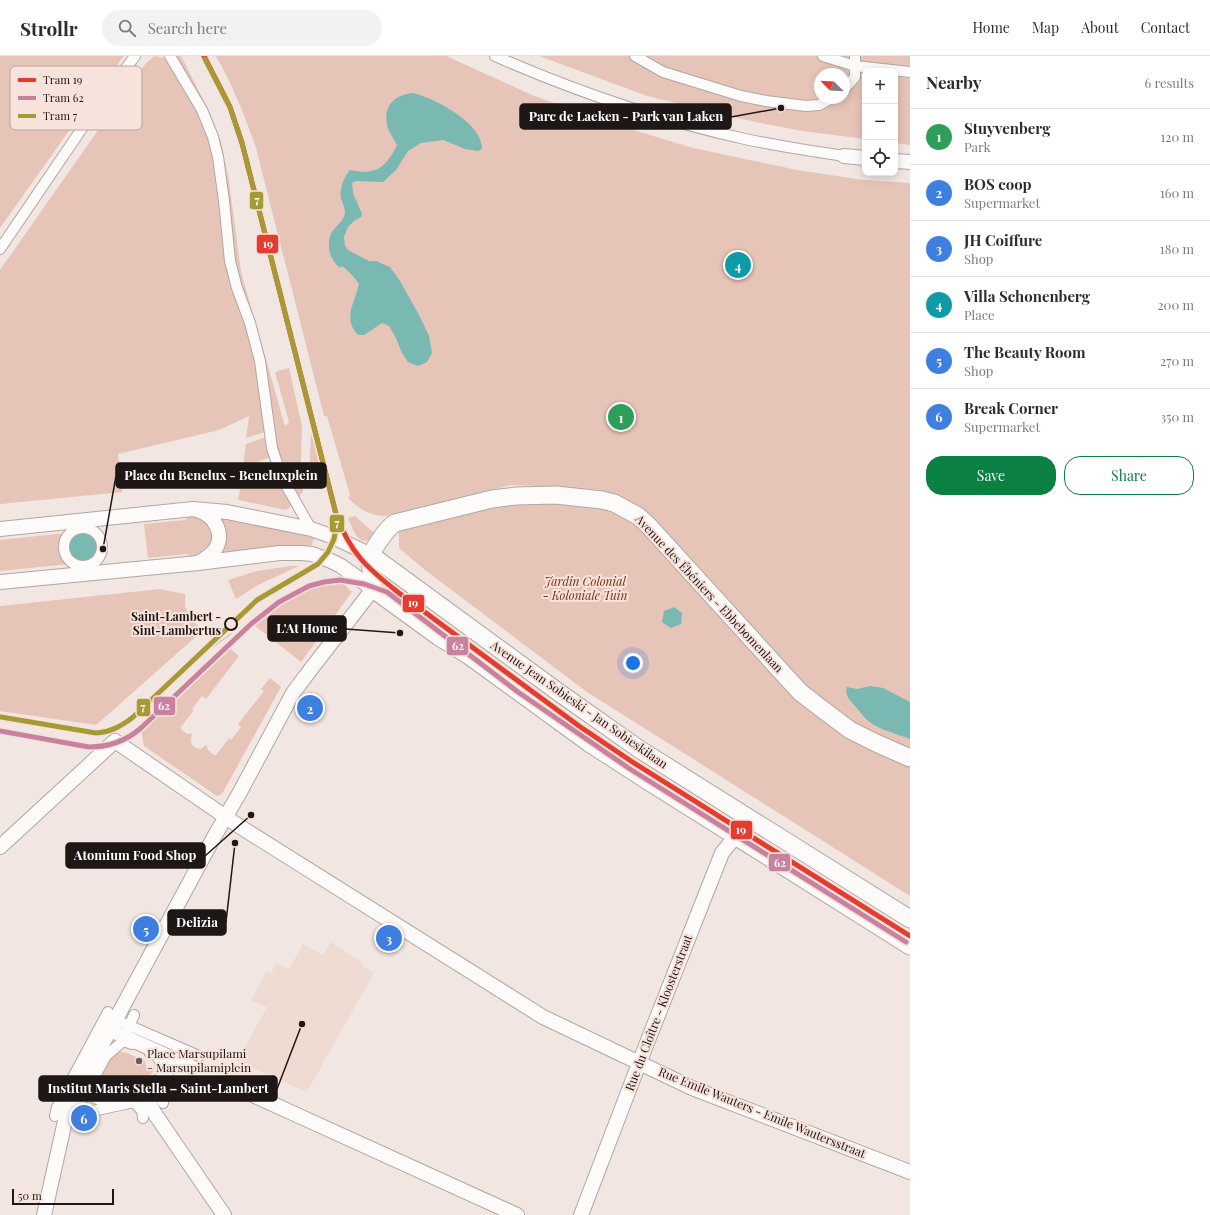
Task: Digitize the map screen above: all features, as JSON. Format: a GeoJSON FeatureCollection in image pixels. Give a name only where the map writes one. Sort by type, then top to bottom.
{"type":"FeatureCollection","features":[{"type":"Feature","properties":{"kind":"street"},"geometry":{"type":"LineString","coordinates":[[128,66],[135,56]]}},
{"type":"Feature","properties":{"kind":"street"},"geometry":{"type":"LineString","coordinates":[[170,56],[202,110],[216,146],[224,201],[230,261],[237,288],[250,323],[260,361],[272,448],[282,478],[311,529]]}},
{"type":"Feature","properties":{"kind":"street"},"geometry":{"type":"LineString","coordinates":[[495,56],[591,94],[652,114],[744,139],[862,158]]}},
{"type":"Feature","properties":{"kind":"street"},"geometry":{"type":"LineString","coordinates":[[635,56],[663,72],[741,96],[766,102],[806,106],[819,104]]}},
{"type":"Feature","properties":{"kind":"street"},"geometry":{"type":"LineString","coordinates":[[823,56],[910,72]]}},
{"type":"Feature","properties":{"kind":"street"},"geometry":{"type":"LineString","coordinates":[[850,82],[855,77],[855,61]]}},
{"type":"Feature","properties":{"kind":"street"},"geometry":{"type":"LineString","coordinates":[[0,249],[81,130]]}},
{"type":"Feature","properties":{"kind":"street"},"geometry":{"type":"LineString","coordinates":[[898,161],[910,162]]}},
{"type":"Feature","properties":{"kind":"street","name":"Avenue des Ébéniers - Ebbebomenlaan"},"geometry":{"type":"LineString","coordinates":[[371,555],[384,533],[391,525],[395,523],[492,499],[516,496],[556,495],[602,500],[620,506],[638,516],[653,530],[728,614],[805,696],[850,730],[910,758]]}},
{"type":"Feature","properties":{"kind":"street"},"geometry":{"type":"LineString","coordinates":[[193,508],[208,515],[214,521],[218,528],[219,536],[218,545],[213,552],[198,563]]}},
{"type":"Feature","properties":{"kind":"street","name":"Avenue Jean Sobieski - Jan Sobieskilaan"},"geometry":{"type":"LineString","coordinates":[[0,529],[193,508],[227,512],[311,529],[338,540],[371,555],[639,749],[910,919]]}},
{"type":"Feature","properties":{"kind":"street"},"geometry":{"type":"LineString","coordinates":[[81,526],[92,530],[100,539],[102,545],[99,557],[95,562],[85,568],[68,560],[64,549],[64,543],[70,533],[81,526]]}},
{"type":"Feature","properties":{"kind":"street"},"geometry":{"type":"LineString","coordinates":[[328,559],[338,540]]}},
{"type":"Feature","properties":{"kind":"street","name":"Avenue Jean Sobieski - Jan Sobieskilaan"},"geometry":{"type":"LineString","coordinates":[[0,582],[290,553],[312,554],[328,559],[341,566],[439,637],[468,655],[589,743],[910,946]]}},
{"type":"Feature","properties":{"kind":"street"},"geometry":{"type":"LineString","coordinates":[[68,1112],[226,816],[298,686],[374,589],[371,555]]}},
{"type":"Feature","properties":{"kind":"street","name":"Rue Emile Wauters - Emile Wautersstraat"},"geometry":{"type":"LineString","coordinates":[[0,847],[115,741],[246,830],[543,1017],[692,1088],[910,1172]]}},
{"type":"Feature","properties":{"kind":"street","name":"Rue du Cloître - Kloosterstraat"},"geometry":{"type":"LineString","coordinates":[[581,1215],[639,1063],[722,854],[750,818]]}},
{"type":"Feature","properties":{"kind":"street"},"geometry":{"type":"LineString","coordinates":[[44,1215],[71,1103],[116,1022],[134,1015]]}},
{"type":"Feature","properties":{"kind":"street"},"geometry":{"type":"LineString","coordinates":[[116,1022],[192,1056]]}},
{"type":"Feature","properties":{"kind":"street"},"geometry":{"type":"LineString","coordinates":[[116,1022],[177,1070]]}},
{"type":"Feature","properties":{"kind":"street"},"geometry":{"type":"LineString","coordinates":[[68,1112],[80,1104],[106,1056],[123,1041],[157,1056],[177,1070],[517,1215]]}},
{"type":"Feature","properties":{"kind":"street"},"geometry":{"type":"LineString","coordinates":[[159,1101],[177,1070]]}},
{"type":"Feature","properties":{"kind":"street"},"geometry":{"type":"LineString","coordinates":[[177,1070],[165,1075],[150,1093],[148,1101],[155,1114],[224,1215]]}},
{"type":"Feature","properties":{"kind":"street"},"geometry":{"type":"LineString","coordinates":[[85,1094],[115,1106]]}},
{"type":"Feature","properties":{"kind":"street"},"geometry":{"type":"LineString","coordinates":[[68,1112],[88,1112],[134,1102],[143,1112]]}},
{"type":"Feature","properties":{"kind":"shaded area"},"geometry":{"type":"Polygon","coordinates":[[[331,942],[362,962],[361,965],[374,973],[307,1092],[237,1061],[267,1007],[251,1000],[267,971],[271,973],[277,963],[289,969],[303,944],[323,955],[331,942]]]}},
{"type":"Feature","properties":{"kind":"green space"},"geometry":{"type":"Polygon","coordinates":[[[0,56],[124,56],[116,66],[10,66],[10,130],[70,130],[0,228],[0,56]]]}},
{"type":"Feature","properties":{"kind":"green space"},"geometry":{"type":"Polygon","coordinates":[[[155,56],[165,58],[171,64],[205,125],[213,149],[226,249],[256,357],[265,432],[246,438],[249,416],[219,430],[118,454],[122,492],[0,504],[0,270],[98,130],[142,130],[142,68],[155,56]]]}},
{"type":"Feature","properties":{"kind":"green space"},"geometry":{"type":"Polygon","coordinates":[[[174,56],[181,56],[210,113],[221,141],[229,181],[241,272],[285,426],[289,422],[275,372],[289,368],[302,426],[301,462],[303,492],[298,497],[278,459],[236,272],[220,154],[174,56]]]}},
{"type":"Feature","properties":{"kind":"green space"},"geometry":{"type":"Polygon","coordinates":[[[216,56],[446,56],[532,95],[610,123],[693,148],[797,170],[863,180],[910,183],[910,748],[872,733],[817,697],[689,556],[645,511],[618,496],[600,490],[511,485],[385,516],[365,511],[348,498],[350,495],[327,416],[324,416],[256,148],[238,101],[216,56]]]}},
{"type":"Feature","properties":{"kind":"green space"},"geometry":{"type":"Polygon","coordinates":[[[539,56],[910,56],[910,145],[898,143],[898,68],[862,68],[862,139],[802,131],[741,119],[647,96],[539,56]]]}},
{"type":"Feature","properties":{"kind":"green space"},"geometry":{"type":"Polygon","coordinates":[[[311,433],[325,486],[312,489],[309,478],[311,433]]]}},
{"type":"Feature","properties":{"kind":"green space"},"geometry":{"type":"Polygon","coordinates":[[[266,437],[271,457],[243,467],[246,444],[266,437]]]}},
{"type":"Feature","properties":{"kind":"green space"},"geometry":{"type":"Polygon","coordinates":[[[277,475],[294,503],[286,510],[238,500],[240,488],[277,475]]]}},
{"type":"Feature","properties":{"kind":"green space","name":"Jardin Colonial - Koloniale Tuin"},"geometry":{"type":"Polygon","coordinates":[[[558,502],[606,510],[634,523],[800,702],[812,713],[852,740],[880,754],[910,766],[910,896],[587,692],[425,570],[399,547],[399,532],[404,528],[431,523],[497,506],[558,502]]]}},
{"type":"Feature","properties":{"kind":"green space"},"geometry":{"type":"Polygon","coordinates":[[[190,515],[201,517],[213,531],[211,546],[194,559],[187,554],[148,558],[144,524],[185,520],[190,515]]]}},
{"type":"Feature","properties":{"kind":"green space"},"geometry":{"type":"Polygon","coordinates":[[[355,516],[376,535],[365,541],[361,540],[355,533],[348,518],[355,516]]]}},
{"type":"Feature","properties":{"kind":"green space"},"geometry":{"type":"Polygon","coordinates":[[[219,517],[315,536],[310,549],[219,555],[219,517]]]}},
{"type":"Feature","properties":{"kind":"green space"},"geometry":{"type":"Polygon","coordinates":[[[65,533],[60,546],[58,546],[59,553],[69,564],[0,571],[0,540],[65,533]]]}},
{"type":"Feature","properties":{"kind":"green space"},"geometry":{"type":"Polygon","coordinates":[[[299,566],[258,585],[236,599],[228,580],[257,571],[299,566]]]}},
{"type":"Feature","properties":{"kind":"green space"},"geometry":{"type":"Polygon","coordinates":[[[335,580],[345,585],[352,592],[301,662],[254,625],[281,602],[301,590],[323,582],[335,580]]]}},
{"type":"Feature","properties":{"kind":"green space"},"geometry":{"type":"Polygon","coordinates":[[[160,589],[185,594],[185,606],[191,619],[198,626],[199,634],[96,725],[0,711],[0,606],[160,589]]]}},
{"type":"Feature","properties":{"kind":"green space"},"geometry":{"type":"Polygon","coordinates":[[[227,646],[239,656],[206,699],[202,696],[192,709],[194,710],[181,727],[181,729],[187,734],[191,733],[191,743],[193,746],[201,749],[206,745],[208,750],[216,755],[229,738],[231,740],[241,727],[238,724],[264,691],[261,689],[270,678],[281,687],[222,794],[217,796],[144,746],[141,729],[227,646]]]}},
{"type":"Feature","properties":{"kind":"green space"},"geometry":{"type":"Polygon","coordinates":[[[120,1052],[144,1060],[148,1070],[154,1071],[148,1077],[153,1081],[144,1094],[138,1093],[135,1096],[130,1097],[117,1091],[113,1093],[112,1096],[102,1087],[101,1093],[96,1093],[99,1086],[97,1080],[100,1072],[105,1070],[107,1063],[109,1063],[112,1056],[120,1052]]]}},
{"type":"Feature","properties":{"kind":"water"},"geometry":{"type":"Polygon","coordinates":[[[413,93],[433,100],[456,113],[466,121],[475,130],[480,139],[482,149],[478,151],[465,149],[443,140],[421,143],[408,151],[396,170],[383,182],[356,181],[352,183],[353,193],[362,214],[361,217],[348,227],[344,237],[345,246],[348,250],[369,261],[376,261],[390,267],[400,281],[429,336],[432,353],[427,362],[418,366],[408,362],[389,326],[382,323],[364,335],[358,335],[353,329],[350,316],[359,284],[347,270],[342,266],[340,268],[337,265],[331,257],[329,248],[332,231],[342,220],[345,214],[341,199],[342,183],[350,170],[359,172],[373,171],[389,159],[397,145],[387,125],[387,112],[392,102],[396,99],[413,93]]]}},
{"type":"Feature","properties":{"kind":"water"},"geometry":{"type":"Polygon","coordinates":[[[83,531],[94,536],[99,547],[94,558],[83,563],[72,558],[67,547],[72,536],[83,531]]]}},
{"type":"Feature","properties":{"kind":"water"},"geometry":{"type":"Polygon","coordinates":[[[674,607],[682,613],[681,624],[671,628],[662,622],[664,611],[674,607]]]}},
{"type":"Feature","properties":{"kind":"water"},"geometry":{"type":"Polygon","coordinates":[[[870,686],[883,688],[910,702],[910,739],[882,729],[871,723],[849,699],[846,692],[847,687],[857,689],[870,686]]]}},
{"type":"Feature","properties":{"kind":"tram line","name":"19"},"geometry":{"type":"LineString","coordinates":[[204,56],[230,107],[242,143],[336,514],[347,539],[361,559],[378,576],[399,593],[579,726],[634,763],[910,936]]}},
{"type":"Feature","properties":{"kind":"tram line","name":"7"},"geometry":{"type":"LineString","coordinates":[[1,717],[96,733],[111,730],[120,726],[132,718],[257,600],[318,564],[328,552],[334,539],[337,523],[336,514],[242,143],[230,107],[205,59]]}},
{"type":"Feature","properties":{"kind":"tram line","name":"62"},"geometry":{"type":"LineString","coordinates":[[0,731],[89,747],[104,746],[123,740],[141,728],[251,624],[279,602],[309,586],[324,582],[340,580],[364,584],[387,592],[518,692],[630,769],[906,942]]}},
{"type":"Feature","properties":{"kind":"tram line"},"geometry":{"type":"LineString","coordinates":[[187,665],[231,634]]}},
{"type":"Feature","properties":{"kind":"place","name":"Parc de Laeken - Park van Laken"},"geometry":{"type":"Point","coordinates":[781,108]}},
{"type":"Feature","properties":{"kind":"place","name":"Villa Schonenberg"},"geometry":{"type":"Point","coordinates":[738,265]}},
{"type":"Feature","properties":{"kind":"place","name":"Stuyvenberg"},"geometry":{"type":"Point","coordinates":[621,417]}},
{"type":"Feature","properties":{"kind":"place","name":"Place du Benelux - Beneluxplein"},"geometry":{"type":"Point","coordinates":[103,549]}},
{"type":"Feature","properties":{"kind":"place","name":"Saint-Lambert - Sint-Lambertus"},"geometry":{"type":"Point","coordinates":[231,624]}},
{"type":"Feature","properties":{"kind":"place","name":"L'At Home"},"geometry":{"type":"Point","coordinates":[400,633]}},
{"type":"Feature","properties":{"kind":"place","name":"BOS coop"},"geometry":{"type":"Point","coordinates":[310,708]}},
{"type":"Feature","properties":{"kind":"place","name":"Atomium Food Shop"},"geometry":{"type":"Point","coordinates":[251,815]}},
{"type":"Feature","properties":{"kind":"place","name":"Delizia"},"geometry":{"type":"Point","coordinates":[235,843]}},
{"type":"Feature","properties":{"kind":"place","name":"The Beauty Room"},"geometry":{"type":"Point","coordinates":[146,929]}},
{"type":"Feature","properties":{"kind":"place","name":"JH Coiffure"},"geometry":{"type":"Point","coordinates":[389,938]}},
{"type":"Feature","properties":{"kind":"place","name":"Institut Maris Stella – Saint-Lambert"},"geometry":{"type":"Point","coordinates":[302,1024]}},
{"type":"Feature","properties":{"kind":"place","name":"Place Marsupilami - Marsupilamiplein"},"geometry":{"type":"Point","coordinates":[139,1061]}},
{"type":"Feature","properties":{"kind":"place","name":"Break Corner"},"geometry":{"type":"Point","coordinates":[84,1118]}}]}
